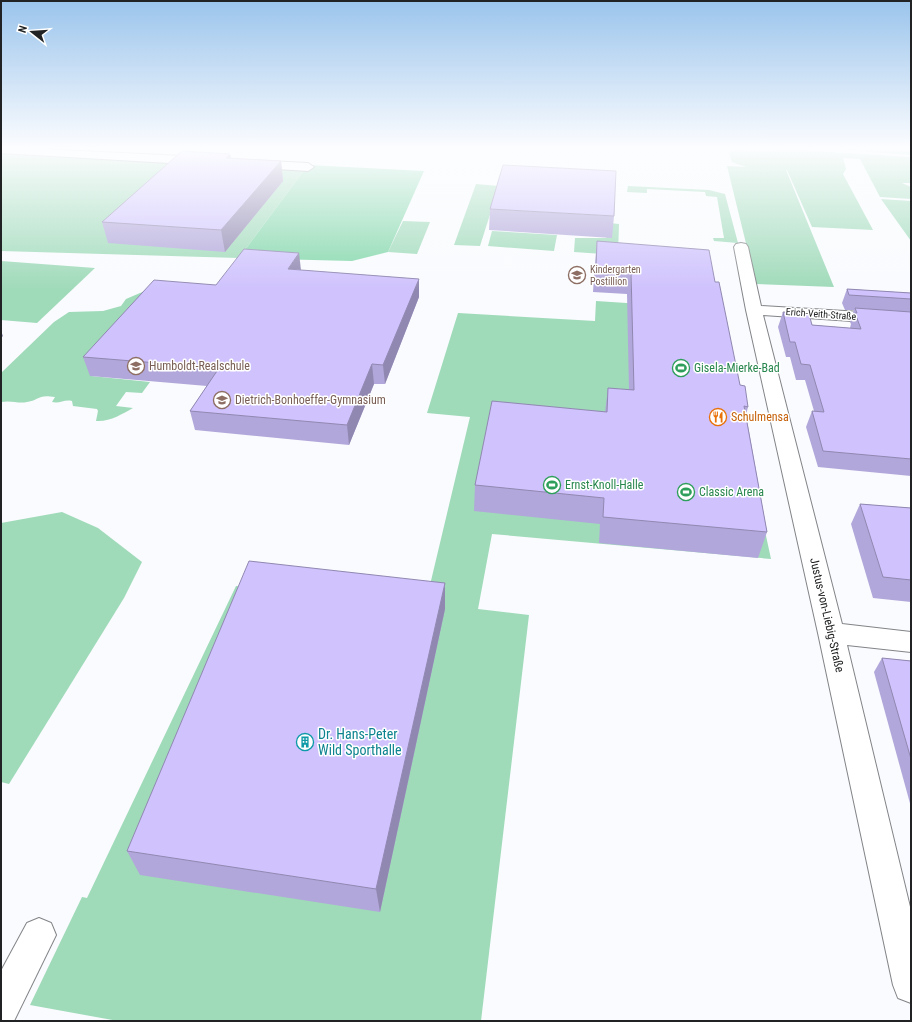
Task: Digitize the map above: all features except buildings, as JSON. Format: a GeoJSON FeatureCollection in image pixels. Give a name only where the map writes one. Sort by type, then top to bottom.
{"type":"FeatureCollection","features":[{"type":"Feature","properties":{"kind":"street","name":"Justus-von-Liebig-Straße"},"geometry":{"type":"LineString","coordinates":[[741,247],[754,310],[831,633],[911,985]]}},
{"type":"Feature","properties":{"kind":"street","name":"Erich-Veith-Straße"},"geometry":{"type":"LineString","coordinates":[[754,310],[911,320]]}},
{"type":"Feature","properties":{"kind":"street"},"geometry":{"type":"LineString","coordinates":[[831,633],[911,642]]}},
{"type":"Feature","properties":{"kind":"street"},"geometry":{"type":"LineString","coordinates":[[1,1008],[39,935]]}},
{"type":"Feature","properties":{"kind":"green space"},"geometry":{"type":"Polygon","coordinates":[[[1,195],[286,195],[239,258],[1,251],[1,195]]]}},
{"type":"Feature","properties":{"kind":"green space"},"geometry":{"type":"Polygon","coordinates":[[[286,195],[413,195],[388,252],[352,261],[239,258],[286,195]]]}},
{"type":"Feature","properties":{"kind":"green space"},"geometry":{"type":"Polygon","coordinates":[[[472,195],[496,195],[480,246],[454,245],[472,195]]]}},
{"type":"Feature","properties":{"kind":"green space"},"geometry":{"type":"Polygon","coordinates":[[[706,195],[725,195],[738,243],[714,241],[713,238],[724,238],[717,197],[706,196],[706,195]]]}},
{"type":"Feature","properties":{"kind":"green space"},"geometry":{"type":"Polygon","coordinates":[[[734,195],[796,195],[834,287],[756,284],[734,195]]]}},
{"type":"Feature","properties":{"kind":"green space"},"geometry":{"type":"Polygon","coordinates":[[[798,195],[854,195],[873,230],[812,227],[798,195]]]}},
{"type":"Feature","properties":{"kind":"green space"},"geometry":{"type":"Polygon","coordinates":[[[879,195],[911,195],[911,199],[880,197],[879,195]]]}},
{"type":"Feature","properties":{"kind":"green space"},"geometry":{"type":"Polygon","coordinates":[[[881,199],[911,201],[911,241],[881,199]]]}},
{"type":"Feature","properties":{"kind":"green space"},"geometry":{"type":"Polygon","coordinates":[[[403,221],[430,222],[417,254],[388,252],[403,221]]]}},
{"type":"Feature","properties":{"kind":"green space"},"geometry":{"type":"Polygon","coordinates":[[[610,223],[619,224],[618,255],[574,252],[575,238],[606,238],[610,223]]]}},
{"type":"Feature","properties":{"kind":"green space"},"geometry":{"type":"Polygon","coordinates":[[[492,231],[557,235],[554,251],[488,246],[492,231]]]}},
{"type":"Feature","properties":{"kind":"green space"},"geometry":{"type":"Polygon","coordinates":[[[1,261],[95,268],[37,323],[1,320],[1,261]]]}},
{"type":"Feature","properties":{"kind":"green space"},"geometry":{"type":"Polygon","coordinates":[[[147,290],[91,376],[150,382],[142,393],[126,392],[116,406],[133,408],[111,419],[96,421],[97,409],[73,406],[72,401],[52,402],[55,397],[45,396],[24,402],[1,402],[1,373],[54,322],[69,312],[103,311],[121,306],[126,299],[147,290]]]}},
{"type":"Feature","properties":{"kind":"green space"},"geometry":{"type":"Polygon","coordinates":[[[596,301],[717,309],[771,559],[492,534],[478,609],[529,615],[481,1021],[118,1021],[30,1005],[82,897],[87,898],[236,586],[425,606],[470,417],[427,413],[458,313],[595,321],[596,301]]]}},
{"type":"Feature","properties":{"kind":"green space"},"geometry":{"type":"Polygon","coordinates":[[[62,512],[98,528],[142,562],[124,598],[9,784],[1,782],[1,523],[62,512]]]}},
{"type":"Feature","properties":{"kind":"place","name":"Kindergarten Postillion"},"geometry":{"type":"Point","coordinates":[577,275]}},
{"type":"Feature","properties":{"kind":"place","name":"Humboldt-Realschule"},"geometry":{"type":"Point","coordinates":[136,366]}},
{"type":"Feature","properties":{"kind":"place","name":"Gisela-Mierke-Bad"},"geometry":{"type":"Point","coordinates":[681,368]}},
{"type":"Feature","properties":{"kind":"place","name":"Dietrich-Bonhoeffer-Gymnasium"},"geometry":{"type":"Point","coordinates":[222,400]}},
{"type":"Feature","properties":{"kind":"place","name":"Schulmensa"},"geometry":{"type":"Point","coordinates":[718,417]}},
{"type":"Feature","properties":{"kind":"place","name":"Ernst-Knoll-Halle"},"geometry":{"type":"Point","coordinates":[552,485]}},
{"type":"Feature","properties":{"kind":"place","name":"Classic Arena"},"geometry":{"type":"Point","coordinates":[686,492]}},
{"type":"Feature","properties":{"kind":"place","name":"Dr. Hans-Peter Wild Sporthalle"},"geometry":{"type":"Point","coordinates":[305,742]}}]}
